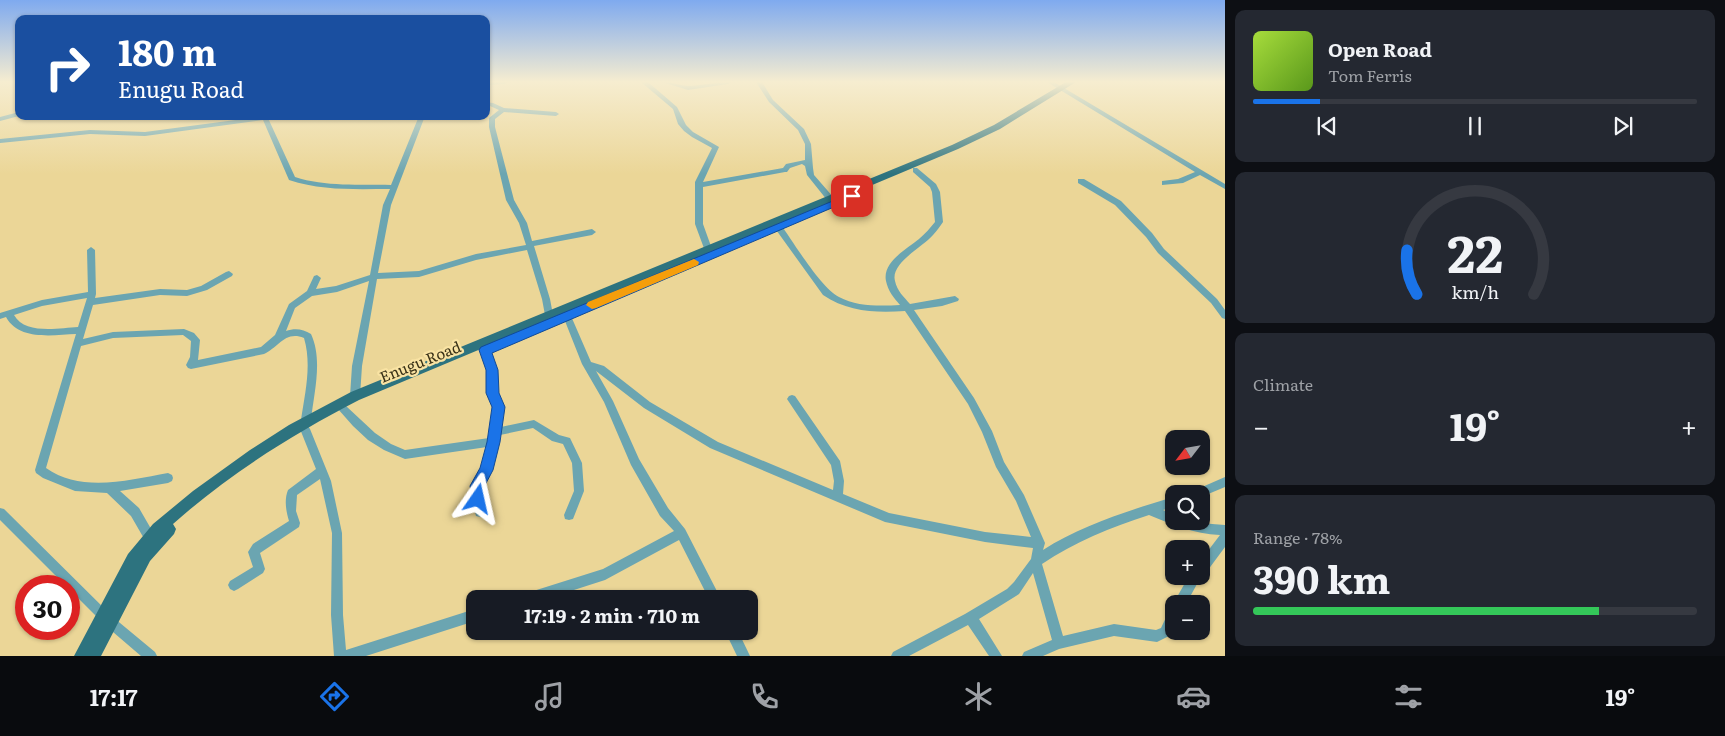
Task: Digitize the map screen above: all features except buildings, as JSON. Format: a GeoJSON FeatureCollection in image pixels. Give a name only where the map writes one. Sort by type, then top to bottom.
{"type":"FeatureCollection","features":[{"type":"Feature","properties":{"kind":"main road"},"geometry":{"type":"LineString","coordinates":[[82,656],[106,618],[136,554],[182,507],[219,478],[355,396],[972,139],[1023,113]]}},
{"type":"Feature","properties":{"kind":"main road","name":"Enugu Road"},"geometry":{"type":"LineString","coordinates":[[94,656],[106,618],[145,556],[165,533],[187,512],[306,425],[915,170],[1002,130],[1028,113]]}},
{"type":"Feature","properties":{"kind":"street"},"geometry":{"type":"LineString","coordinates":[[499,113],[492,118],[492,127],[510,200],[523,222],[546,299],[549,316]]}},
{"type":"Feature","properties":{"kind":"street"},"geometry":{"type":"LineString","coordinates":[[538,113],[556,114]]}},
{"type":"Feature","properties":{"kind":"street"},"geometry":{"type":"LineString","coordinates":[[678,113],[680,122],[691,134],[716,147],[699,185],[699,224],[708,249]]}},
{"type":"Feature","properties":{"kind":"street"},"geometry":{"type":"LineString","coordinates":[[783,113],[801,129],[808,144],[808,165],[811,175],[830,198]]}},
{"type":"Feature","properties":{"kind":"street"},"geometry":{"type":"LineString","coordinates":[[1105,113],[1225,187]]}},
{"type":"Feature","properties":{"kind":"street"},"geometry":{"type":"LineString","coordinates":[[0,119],[15,115]]}},
{"type":"Feature","properties":{"kind":"street"},"geometry":{"type":"LineString","coordinates":[[0,141],[90,132],[144,134],[244,120]]}},
{"type":"Feature","properties":{"kind":"street"},"geometry":{"type":"LineString","coordinates":[[267,120],[292,178],[299,182],[394,187]]}},
{"type":"Feature","properties":{"kind":"street"},"geometry":{"type":"LineString","coordinates":[[355,396],[357,366],[387,204],[420,120]]}},
{"type":"Feature","properties":{"kind":"street"},"geometry":{"type":"LineString","coordinates":[[699,185],[784,170],[788,166],[804,162],[808,165]]}},
{"type":"Feature","properties":{"kind":"street"},"geometry":{"type":"LineString","coordinates":[[915,170],[933,186],[936,192],[939,222],[931,235],[893,264],[891,268],[891,282],[901,301],[971,401],[987,431],[1000,464],[1020,498],[1039,544],[1036,562],[1059,643]]}},
{"type":"Feature","properties":{"kind":"street"},"geometry":{"type":"LineString","coordinates":[[1165,183],[1180,181],[1200,172]]}},
{"type":"Feature","properties":{"kind":"street"},"geometry":{"type":"LineString","coordinates":[[1081,181],[1118,203],[1150,235],[1161,251],[1214,301],[1225,316]]}},
{"type":"Feature","properties":{"kind":"street"},"geometry":{"type":"LineString","coordinates":[[778,227],[826,293],[836,302],[878,309],[907,307],[954,299]]}},
{"type":"Feature","properties":{"kind":"street"},"geometry":{"type":"LineString","coordinates":[[279,338],[292,306],[310,293],[337,289],[375,276],[419,274],[476,257],[592,232]]}},
{"type":"Feature","properties":{"kind":"street"},"geometry":{"type":"LineString","coordinates":[[91,250],[90,298],[40,470],[47,475],[75,486],[109,488],[168,478]]}},
{"type":"Feature","properties":{"kind":"street"},"geometry":{"type":"LineString","coordinates":[[4,314],[42,303],[160,292],[187,292],[204,288],[229,274]]}},
{"type":"Feature","properties":{"kind":"street"},"geometry":{"type":"LineString","coordinates":[[310,293],[317,278]]}},
{"type":"Feature","properties":{"kind":"street"},"geometry":{"type":"LineString","coordinates":[[4,314],[22,328],[52,332],[80,330]]}},
{"type":"Feature","properties":{"kind":"street"},"geometry":{"type":"LineString","coordinates":[[567,316],[587,364],[608,401],[635,462],[664,512],[680,533],[710,590]]}},
{"type":"Feature","properties":{"kind":"street"},"geometry":{"type":"LineString","coordinates":[[77,344],[113,335],[184,332],[196,340],[195,357],[191,365],[264,350],[279,338],[291,333],[303,333],[310,340],[312,376],[306,425],[326,481],[337,533],[337,615],[340,656]]}},
{"type":"Feature","properties":{"kind":"street"},"geometry":{"type":"LineString","coordinates":[[480,512],[477,486],[486,470],[495,437],[498,407],[493,393],[492,370],[485,350]]}},
{"type":"Feature","properties":{"kind":"street"},"geometry":{"type":"LineString","coordinates":[[587,364],[601,369],[647,405],[714,445],[889,518],[985,537],[1039,544]]}},
{"type":"Feature","properties":{"kind":"street"},"geometry":{"type":"LineString","coordinates":[[792,399],[836,464],[839,481],[838,497]]}},
{"type":"Feature","properties":{"kind":"street"},"geometry":{"type":"LineString","coordinates":[[343,409],[357,426],[393,451],[405,455],[495,437],[534,424],[556,438],[566,441],[577,463],[579,491],[569,514]]}},
{"type":"Feature","properties":{"kind":"street"},"geometry":{"type":"LineString","coordinates":[[234,585],[259,569],[254,556],[257,548],[295,523],[291,511],[292,493],[322,471]]}},
{"type":"Feature","properties":{"kind":"street"},"geometry":{"type":"LineString","coordinates":[[1210,488],[1225,482]]}},
{"type":"Feature","properties":{"kind":"street"},"geometry":{"type":"LineString","coordinates":[[109,488],[135,512],[150,538]]}},
{"type":"Feature","properties":{"kind":"street"},"geometry":{"type":"LineString","coordinates":[[897,656],[1013,592],[1036,562],[1055,550],[1098,530],[1165,505]]}},
{"type":"Feature","properties":{"kind":"street"},"geometry":{"type":"LineString","coordinates":[[1148,510],[1165,517]]}},
{"type":"Feature","properties":{"kind":"street"},"geometry":{"type":"LineString","coordinates":[[2,517],[106,618],[152,656]]}},
{"type":"Feature","properties":{"kind":"street"},"geometry":{"type":"LineString","coordinates":[[1210,530],[1225,530]]}},
{"type":"Feature","properties":{"kind":"street"},"geometry":{"type":"LineString","coordinates":[[556,590],[605,574],[680,533]]}},
{"type":"Feature","properties":{"kind":"street"},"geometry":{"type":"LineString","coordinates":[[1210,558],[1225,538]]}},
{"type":"Feature","properties":{"kind":"street"},"geometry":{"type":"LineString","coordinates":[[970,616],[996,656]]}},
{"type":"Feature","properties":{"kind":"street"},"geometry":{"type":"LineString","coordinates":[[347,656],[466,618]]}},
{"type":"Feature","properties":{"kind":"street"},"geometry":{"type":"LineString","coordinates":[[1028,656],[1059,643],[1114,630],[1157,636],[1165,632]]}},
{"type":"Feature","properties":{"kind":"street"},"geometry":{"type":"LineString","coordinates":[[736,640],[744,656]]}},
{"type":"Feature","properties":{"kind":"slow traffic"},"geometry":{"type":"LineString","coordinates":[[592,305],[694,262]]}},
{"type":"Feature","properties":{"kind":"route"},"geometry":{"type":"LineString","coordinates":[[478,499],[477,486],[486,470],[494,442],[498,407],[493,393],[492,370],[485,350],[852,196]]}}]}
